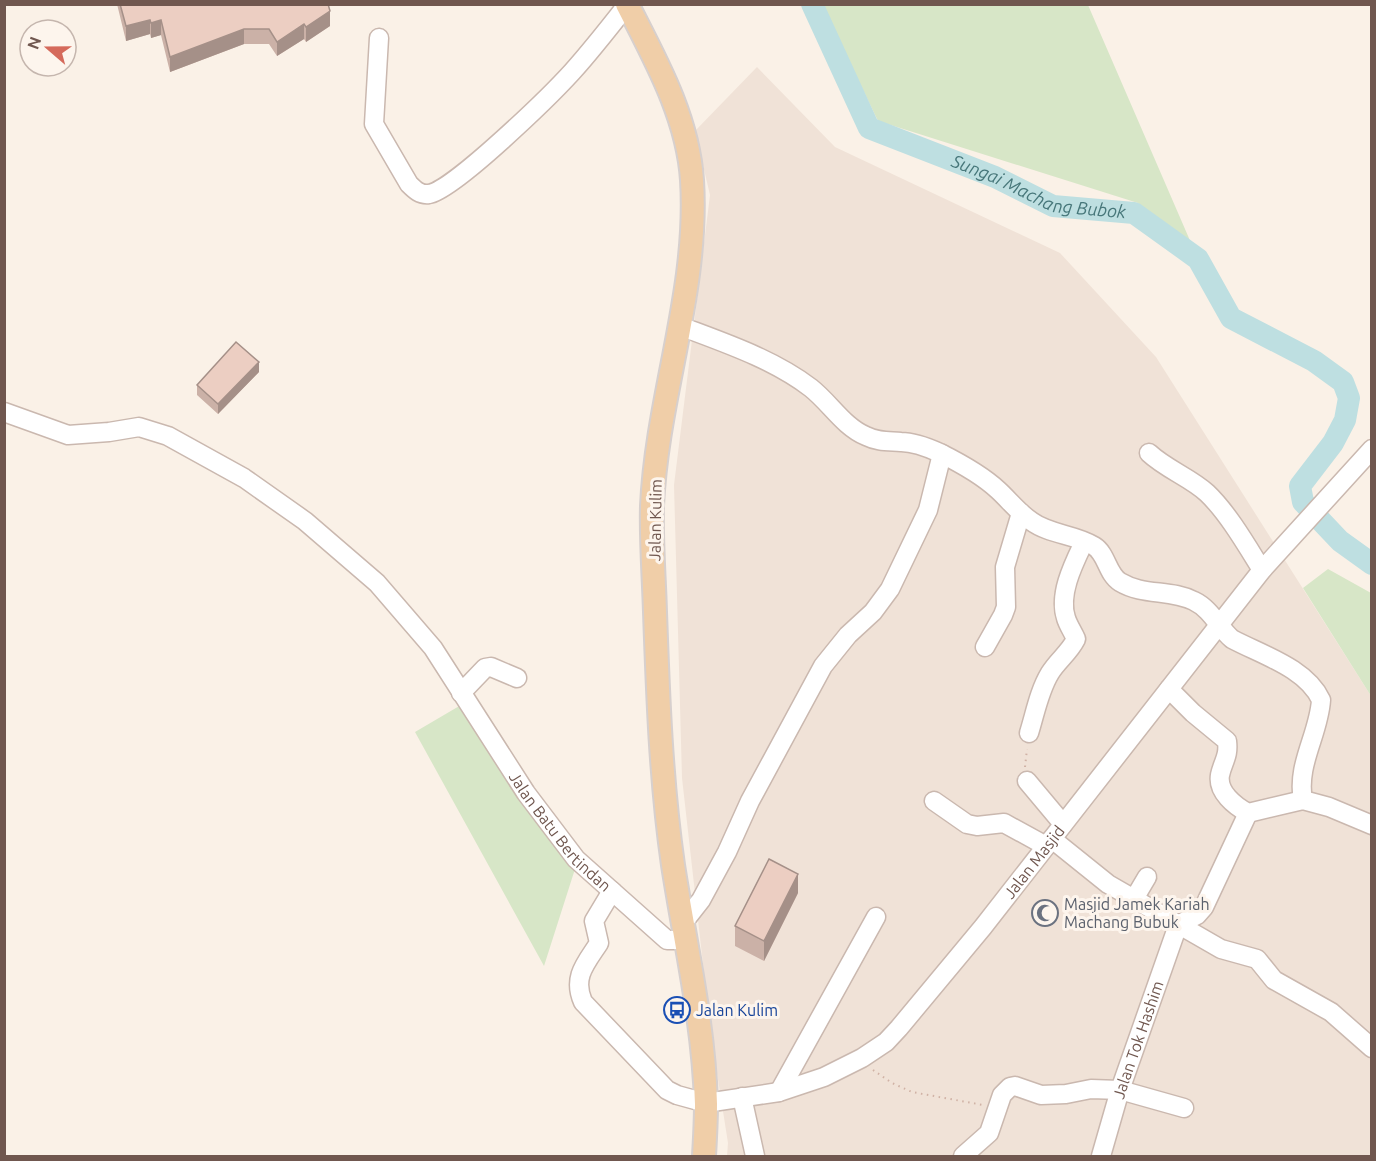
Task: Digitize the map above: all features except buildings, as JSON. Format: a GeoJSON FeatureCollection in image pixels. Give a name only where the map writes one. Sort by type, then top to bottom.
{"type":"FeatureCollection","features":[{"type":"Feature","properties":{"kind":"main road","name":"Jalan Kulim"},"geometry":{"type":"LineString","coordinates":[[627,5],[656,61],[678,113],[692,177],[691,255],[661,433],[652,506],[660,739],[665,802],[699,1029],[706,1102],[704,1156]]}},
{"type":"Feature","properties":{"kind":"street"},"geometry":{"type":"LineString","coordinates":[[380,38],[374,124],[409,184],[417,191],[427,194],[438,191],[471,168],[570,74],[627,5]]}},
{"type":"Feature","properties":{"kind":"street"},"geometry":{"type":"LineString","coordinates":[[680,326],[766,361],[798,379],[864,436],[885,443],[902,442],[942,454],[978,474],[997,488],[1031,521],[1051,532],[1098,548],[1118,581],[1133,588],[1180,595],[1196,602],[1221,624],[1224,633],[1232,639],[1301,676],[1316,690],[1321,700],[1304,770],[1301,791],[1304,800]]}},
{"type":"Feature","properties":{"kind":"street","name":"Jalan Batu Bertindan"},"geometry":{"type":"LineString","coordinates":[[4,412],[68,435],[139,427],[168,436],[244,477],[305,521],[378,583],[433,648],[526,793],[576,859],[667,940],[684,931]]}},
{"type":"Feature","properties":{"kind":"street","name":"Jalan Masjid"},"geometry":{"type":"LineString","coordinates":[[706,1102],[779,1092],[824,1077],[886,1042],[983,927],[1262,570],[1371,449]]}},
{"type":"Feature","properties":{"kind":"street"},"geometry":{"type":"LineString","coordinates":[[1149,453],[1207,493],[1239,534],[1262,570]]}},
{"type":"Feature","properties":{"kind":"street"},"geometry":{"type":"LineString","coordinates":[[684,931],[727,852],[750,801],[823,666],[848,635],[873,612],[890,589],[928,510],[942,454]]}},
{"type":"Feature","properties":{"kind":"street"},"geometry":{"type":"LineString","coordinates":[[986,647],[1006,607],[1005,567],[1021,513]]}},
{"type":"Feature","properties":{"kind":"street"},"geometry":{"type":"LineString","coordinates":[[1029,734],[1048,676],[1059,658],[1070,651],[1076,639],[1066,618],[1063,600],[1083,542]]}},
{"type":"Feature","properties":{"kind":"street"},"geometry":{"type":"LineString","coordinates":[[461,693],[485,668],[491,667],[517,678]]}},
{"type":"Feature","properties":{"kind":"street"},"geometry":{"type":"LineString","coordinates":[[1170,689],[1193,713],[1227,741],[1227,759],[1220,774],[1222,788],[1233,804],[1248,813],[1304,800],[1329,807],[1371,825]]}},
{"type":"Feature","properties":{"kind":"street"},"geometry":{"type":"LineString","coordinates":[[1027,782],[1054,836],[1108,884],[1221,949],[1257,959],[1274,980],[1331,1012],[1371,1048]]}},
{"type":"Feature","properties":{"kind":"street"},"geometry":{"type":"LineString","coordinates":[[934,801],[967,824],[977,826],[1004,823],[1054,836]]}},
{"type":"Feature","properties":{"kind":"street"},"geometry":{"type":"LineString","coordinates":[[1178,925],[1197,915],[1204,907],[1248,813]]}},
{"type":"Feature","properties":{"kind":"street"},"geometry":{"type":"LineString","coordinates":[[1134,899],[1147,877]]}},
{"type":"Feature","properties":{"kind":"street"},"geometry":{"type":"LineString","coordinates":[[612,891],[594,921],[599,943],[583,964],[578,992],[582,1002],[667,1090],[677,1095],[706,1102]]}},
{"type":"Feature","properties":{"kind":"street"},"geometry":{"type":"LineString","coordinates":[[779,1092],[876,917]]}},
{"type":"Feature","properties":{"kind":"street","name":"Jalan Tok Hashim"},"geometry":{"type":"LineString","coordinates":[[1101,1156],[1120,1090],[1178,925]]}},
{"type":"Feature","properties":{"kind":"street"},"geometry":{"type":"LineString","coordinates":[[963,1156],[988,1133],[1002,1095],[1010,1087],[1015,1086],[1041,1095],[1066,1094],[1090,1089],[1120,1090],[1184,1108]]}},
{"type":"Feature","properties":{"kind":"street"},"geometry":{"type":"LineString","coordinates":[[742,1097],[755,1156]]}},
{"type":"Feature","properties":{"kind":"path"},"geometry":{"type":"LineString","coordinates":[[1027,782],[1025,766],[1029,734]]}},
{"type":"Feature","properties":{"kind":"path"},"geometry":{"type":"LineString","coordinates":[[859,1059],[892,1083],[912,1092],[998,1107]]}},
{"type":"Feature","properties":{"kind":"shaded area"},"geometry":{"type":"Polygon","coordinates":[[[757,67],[835,147],[1060,253],[1156,357],[1371,696],[1371,1156],[727,1156],[728,1143],[711,1035],[682,778],[674,485],[710,195],[695,131],[757,67]]]}},
{"type":"Feature","properties":{"kind":"green space"},"geometry":{"type":"Polygon","coordinates":[[[822,5],[1088,5],[1198,259],[1138,203],[878,121],[822,5]]]}},
{"type":"Feature","properties":{"kind":"green space"},"geometry":{"type":"Polygon","coordinates":[[[1328,569],[1371,593],[1371,696],[1303,588],[1328,569]]]}},
{"type":"Feature","properties":{"kind":"green space"},"geometry":{"type":"Polygon","coordinates":[[[461,705],[575,869],[544,966],[415,732],[461,705]]]}},
{"type":"Feature","properties":{"kind":"waterway","name":"Sungai Machang Bubok"},"geometry":{"type":"LineString","coordinates":[[812,4],[869,128],[995,177],[1053,206],[1134,213],[1198,259],[1231,318],[1314,361],[1343,382],[1349,398],[1345,420],[1333,443],[1300,486],[1303,502],[1340,541],[1372,564]]}},
{"type":"Feature","properties":{"kind":"place","name":"Masjid Jamek Kariah Machang Bubuk"},"geometry":{"type":"Point","coordinates":[1045,913]}},
{"type":"Feature","properties":{"kind":"place","name":"Jalan Kulim"},"geometry":{"type":"Point","coordinates":[677,1010]}}]}
